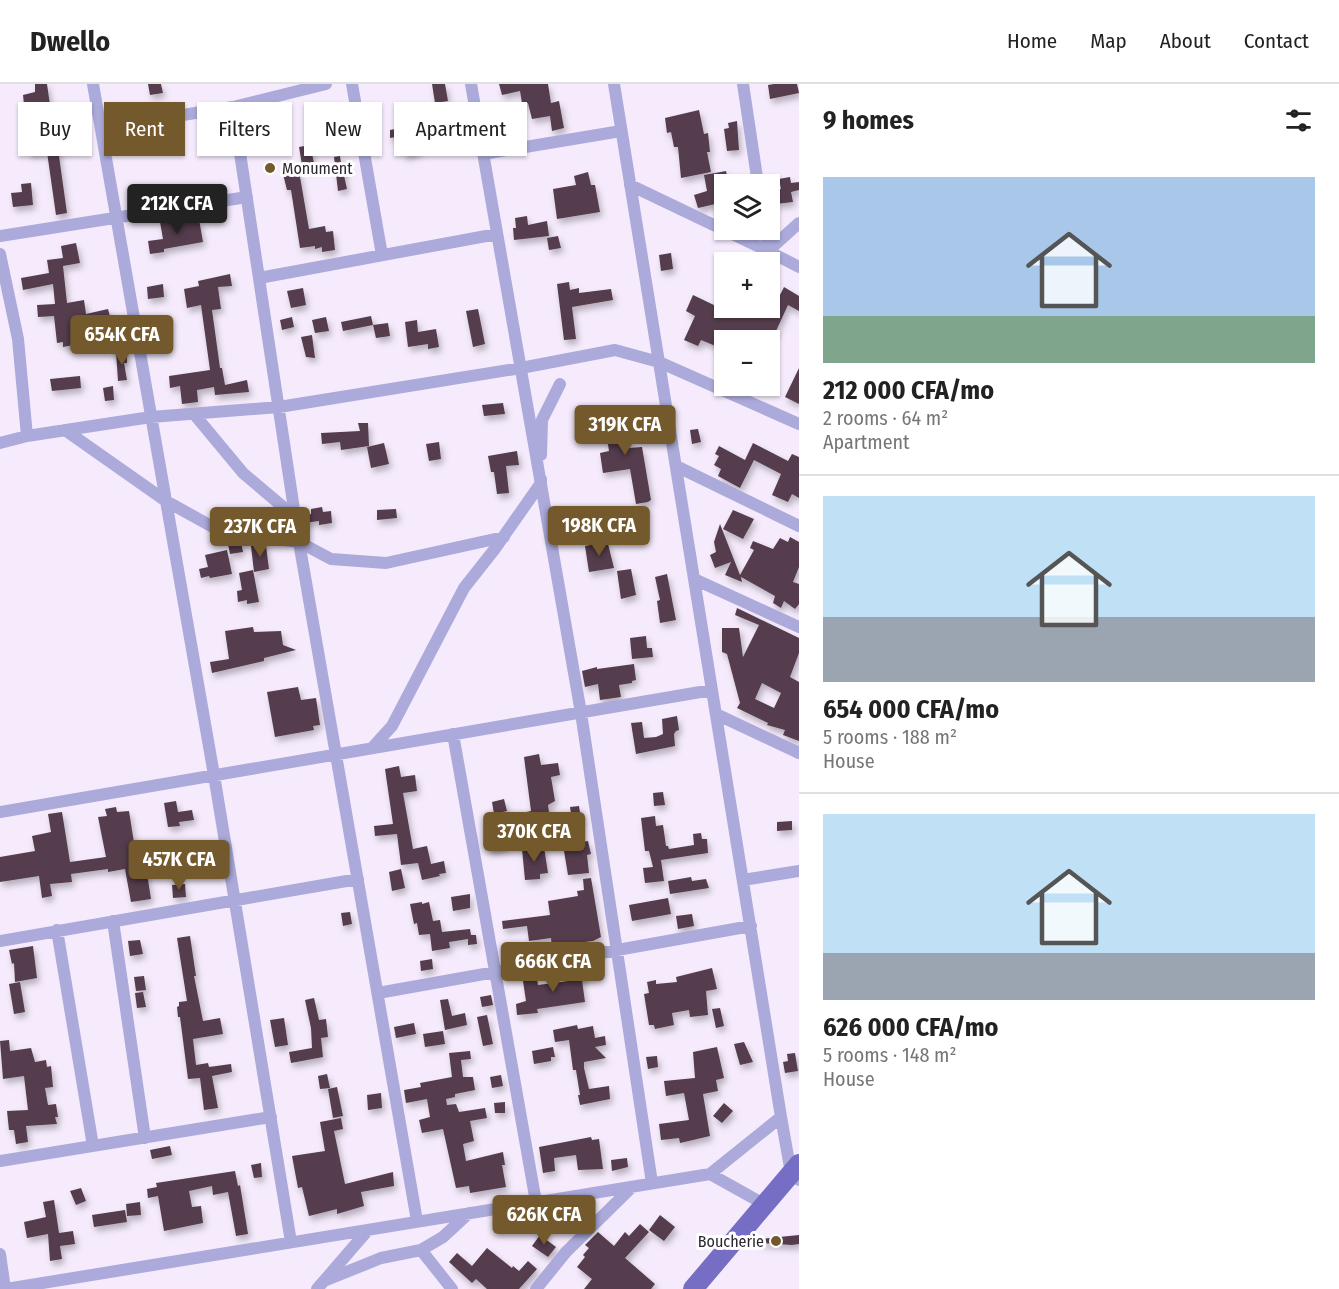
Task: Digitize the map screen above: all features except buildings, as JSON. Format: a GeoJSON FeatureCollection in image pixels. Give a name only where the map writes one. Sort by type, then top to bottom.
{"type":"FeatureCollection","features":[{"type":"Feature","properties":{"kind":"main road"},"geometry":{"type":"LineString","coordinates":[[693,1289],[764,1204],[797,1172]]}},
{"type":"Feature","properties":{"kind":"street"},"geometry":{"type":"LineString","coordinates":[[93,84],[214,775],[291,1242]]}},
{"type":"Feature","properties":{"kind":"street"},"geometry":{"type":"LineString","coordinates":[[253,102],[326,84]]}},
{"type":"Feature","properties":{"kind":"street"},"geometry":{"type":"LineString","coordinates":[[352,84],[382,255]]}},
{"type":"Feature","properties":{"kind":"street"},"geometry":{"type":"LineString","coordinates":[[471,84],[474,102]]}},
{"type":"Feature","properties":{"kind":"street"},"geometry":{"type":"LineString","coordinates":[[614,84],[781,1117],[797,1172]]}},
{"type":"Feature","properties":{"kind":"street"},"geometry":{"type":"LineString","coordinates":[[743,84],[756,174]]}},
{"type":"Feature","properties":{"kind":"street"},"geometry":{"type":"LineString","coordinates":[[101,128],[197,113]]}},
{"type":"Feature","properties":{"kind":"street"},"geometry":{"type":"LineString","coordinates":[[527,147],[621,131]]}},
{"type":"Feature","properties":{"kind":"street"},"geometry":{"type":"LineString","coordinates":[[240,156],[299,542],[417,1221]]}},
{"type":"Feature","properties":{"kind":"street"},"geometry":{"type":"LineString","coordinates":[[483,156],[581,713],[652,1184]]}},
{"type":"Feature","properties":{"kind":"street"},"geometry":{"type":"LineString","coordinates":[[630,185],[799,267]]}},
{"type":"Feature","properties":{"kind":"street"},"geometry":{"type":"LineString","coordinates":[[0,236],[246,197]]}},
{"type":"Feature","properties":{"kind":"street"},"geometry":{"type":"LineString","coordinates":[[768,251],[799,223]]}},
{"type":"Feature","properties":{"kind":"street"},"geometry":{"type":"LineString","coordinates":[[259,278],[497,234]]}},
{"type":"Feature","properties":{"kind":"street"},"geometry":{"type":"LineString","coordinates":[[766,240],[768,251]]}},
{"type":"Feature","properties":{"kind":"street"},"geometry":{"type":"LineString","coordinates":[[0,254],[18,339],[27,436]]}},
{"type":"Feature","properties":{"kind":"street"},"geometry":{"type":"LineString","coordinates":[[0,443],[27,436],[151,417],[279,407],[520,368],[615,350],[658,362],[799,424]]}},
{"type":"Feature","properties":{"kind":"street"},"geometry":{"type":"LineString","coordinates":[[372,748],[392,726],[464,588],[504,537],[541,483],[542,420],[560,384]]}},
{"type":"Feature","properties":{"kind":"street"},"geometry":{"type":"LineString","coordinates":[[194,414],[243,473],[295,517]]}},
{"type":"Feature","properties":{"kind":"street"},"geometry":{"type":"LineString","coordinates":[[65,430],[166,501],[220,531],[299,542],[331,559],[386,563],[504,537]]}},
{"type":"Feature","properties":{"kind":"street"},"geometry":{"type":"LineString","coordinates":[[676,466],[799,526]]}},
{"type":"Feature","properties":{"kind":"street"},"geometry":{"type":"LineString","coordinates":[[694,579],[799,627]]}},
{"type":"Feature","properties":{"kind":"street"},"geometry":{"type":"LineString","coordinates":[[0,813],[712,690]]}},
{"type":"Feature","properties":{"kind":"street"},"geometry":{"type":"LineString","coordinates":[[716,714],[799,753]]}},
{"type":"Feature","properties":{"kind":"street"},"geometry":{"type":"LineString","coordinates":[[453,734],[536,1202]]}},
{"type":"Feature","properties":{"kind":"street"},"geometry":{"type":"LineString","coordinates":[[743,879],[799,871]]}},
{"type":"Feature","properties":{"kind":"street"},"geometry":{"type":"LineString","coordinates":[[0,940],[358,879]]}},
{"type":"Feature","properties":{"kind":"street"},"geometry":{"type":"LineString","coordinates":[[113,921],[145,1138]]}},
{"type":"Feature","properties":{"kind":"street"},"geometry":{"type":"LineString","coordinates":[[378,993],[751,926]]}},
{"type":"Feature","properties":{"kind":"street"},"geometry":{"type":"LineString","coordinates":[[57,930],[93,1146]]}},
{"type":"Feature","properties":{"kind":"street"},"geometry":{"type":"LineString","coordinates":[[0,1161],[271,1117]]}},
{"type":"Feature","properties":{"kind":"street"},"geometry":{"type":"LineString","coordinates":[[0,1254],[6,1289],[710,1174],[781,1117]]}},
{"type":"Feature","properties":{"kind":"street"},"geometry":{"type":"LineString","coordinates":[[710,1174],[764,1204]]}},
{"type":"Feature","properties":{"kind":"street"},"geometry":{"type":"LineString","coordinates":[[536,1289],[566,1252],[632,1187]]}},
{"type":"Feature","properties":{"kind":"street"},"geometry":{"type":"LineString","coordinates":[[320,1285],[381,1258],[421,1250],[443,1237],[469,1213]]}},
{"type":"Feature","properties":{"kind":"street"},"geometry":{"type":"LineString","coordinates":[[320,1285],[368,1230]]}},
{"type":"Feature","properties":{"kind":"street"},"geometry":{"type":"LineString","coordinates":[[421,1250],[452,1289]]}},
{"type":"Feature","properties":{"kind":"place","name":"Monument"},"geometry":{"type":"Point","coordinates":[270,168]}},
{"type":"Feature","properties":{"kind":"place","name":"Boucherie"},"geometry":{"type":"Point","coordinates":[776,1241]}}]}
